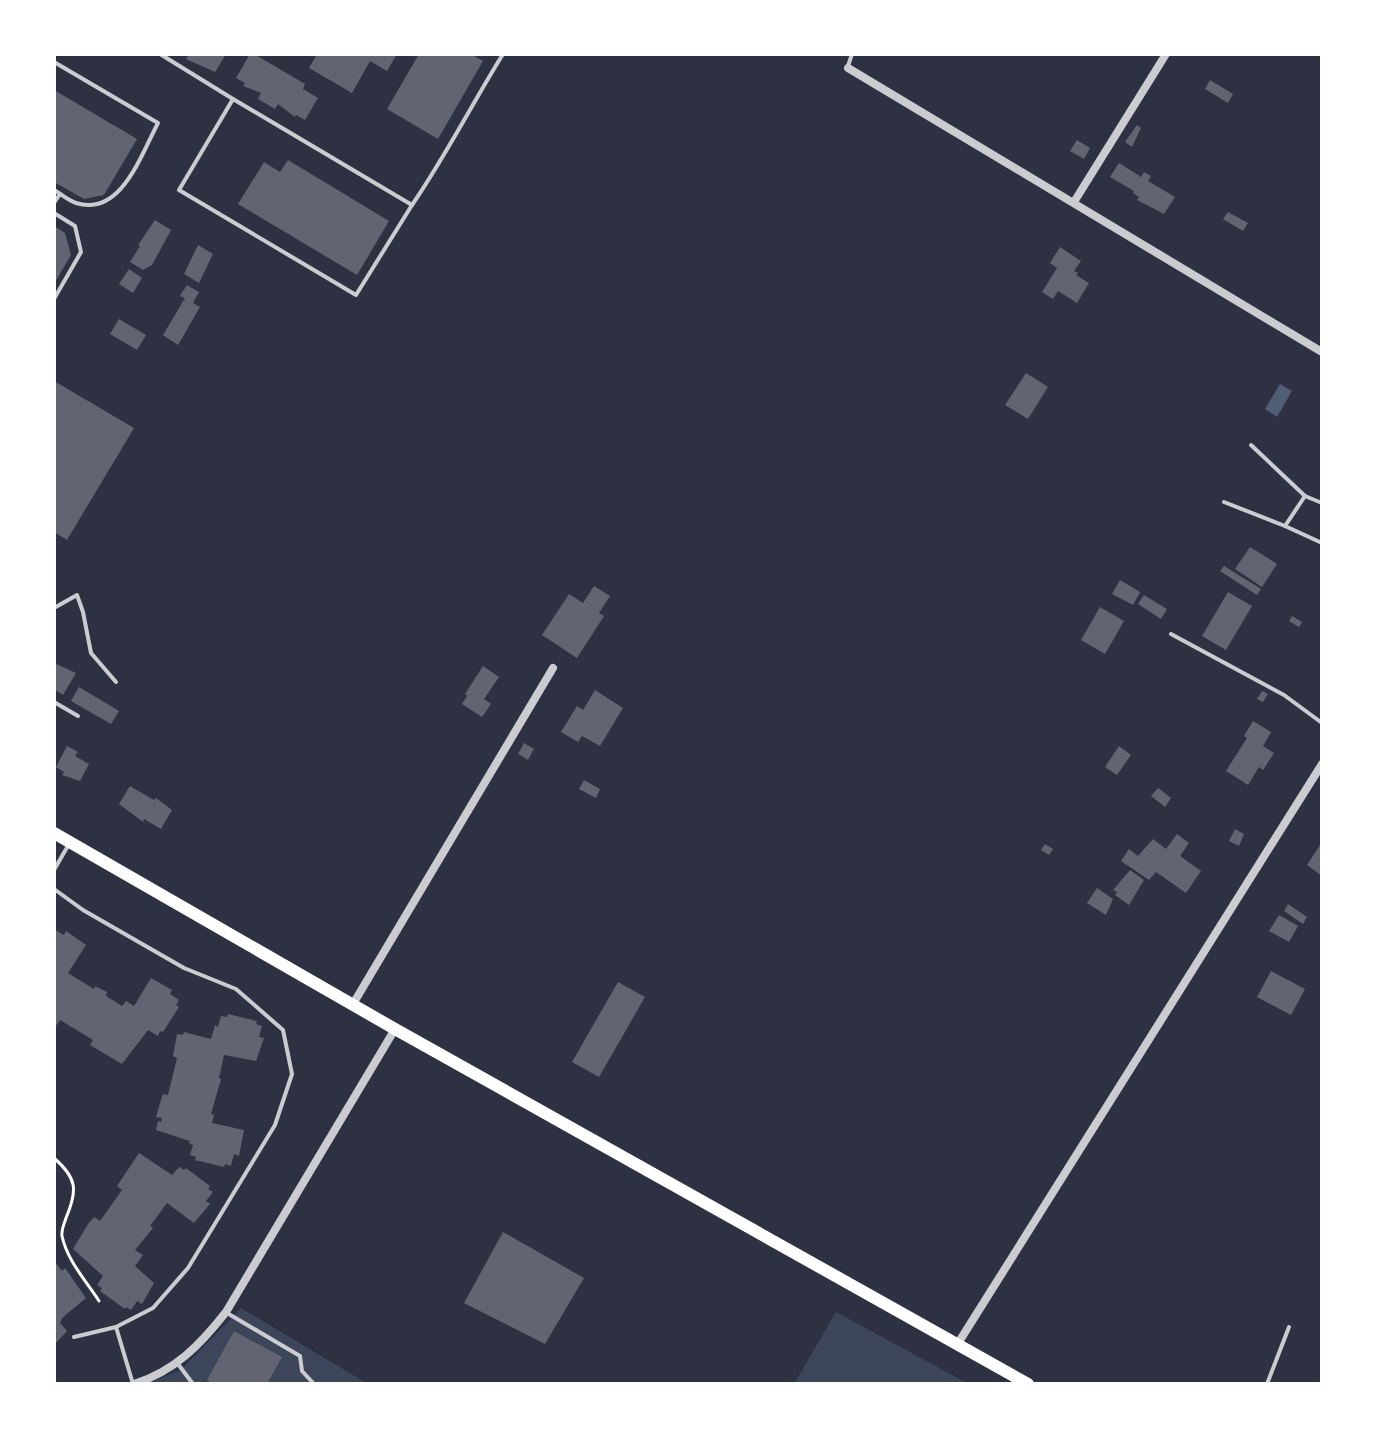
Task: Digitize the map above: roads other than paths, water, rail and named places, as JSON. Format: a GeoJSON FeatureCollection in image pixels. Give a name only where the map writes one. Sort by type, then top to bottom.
{"type":"FeatureCollection","features":[{"type":"Feature","properties":{"kind":"main road"},"geometry":{"type":"LineString","coordinates":[[54,833],[395,1029],[1028,1384]]}},
{"type":"Feature","properties":{"kind":"street"},"geometry":{"type":"LineString","coordinates":[[1074,202],[1166,54]]}},
{"type":"Feature","properties":{"kind":"street"},"geometry":{"type":"LineString","coordinates":[[848,68],[1322,352]]}},
{"type":"Feature","properties":{"kind":"street"},"geometry":{"type":"LineString","coordinates":[[353,1004],[553,668]]}},
{"type":"Feature","properties":{"kind":"street"},"geometry":{"type":"LineString","coordinates":[[957,1345],[1322,764]]}},
{"type":"Feature","properties":{"kind":"street"},"geometry":{"type":"LineString","coordinates":[[133,1384],[156,1377],[178,1364],[205,1339],[226,1312],[395,1029]]}},
{"type":"Feature","properties":{"kind":"lane"},"geometry":{"type":"LineString","coordinates":[[160,54],[412,205]]}},
{"type":"Feature","properties":{"kind":"lane"},"geometry":{"type":"LineString","coordinates":[[233,99],[179,190],[356,295],[431,178],[461,121],[503,54]]}},
{"type":"Feature","properties":{"kind":"lane"},"geometry":{"type":"LineString","coordinates":[[848,68],[852,54]]}},
{"type":"Feature","properties":{"kind":"lane"},"geometry":{"type":"LineString","coordinates":[[54,62],[158,123],[119,194],[103,204],[76,203],[54,190]]}},
{"type":"Feature","properties":{"kind":"lane"},"geometry":{"type":"LineString","coordinates":[[54,203],[60,194]]}},
{"type":"Feature","properties":{"kind":"lane"},"geometry":{"type":"LineString","coordinates":[[54,213],[75,226],[81,252],[54,299]]}},
{"type":"Feature","properties":{"kind":"lane"},"geometry":{"type":"LineString","coordinates":[[1251,445],[1305,496],[1322,503]]}},
{"type":"Feature","properties":{"kind":"lane"},"geometry":{"type":"LineString","coordinates":[[1285,526],[1305,496]]}},
{"type":"Feature","properties":{"kind":"lane"},"geometry":{"type":"LineString","coordinates":[[1224,502],[1322,543]]}},
{"type":"Feature","properties":{"kind":"lane"},"geometry":{"type":"LineString","coordinates":[[54,608],[77,595],[91,653],[116,682]]}},
{"type":"Feature","properties":{"kind":"lane"},"geometry":{"type":"LineString","coordinates":[[1171,634],[1284,695],[1322,723]]}},
{"type":"Feature","properties":{"kind":"lane"},"geometry":{"type":"LineString","coordinates":[[54,702],[78,716]]}},
{"type":"Feature","properties":{"kind":"lane"},"geometry":{"type":"LineString","coordinates":[[54,870],[70,842]]}},
{"type":"Feature","properties":{"kind":"lane"},"geometry":{"type":"LineString","coordinates":[[54,889],[83,910],[184,968],[236,989],[283,1030],[292,1074],[275,1125],[188,1268],[153,1308],[116,1327],[74,1337]]}},
{"type":"Feature","properties":{"kind":"lane"},"geometry":{"type":"LineString","coordinates":[[226,1312],[300,1356],[302,1371],[314,1384]]}},
{"type":"Feature","properties":{"kind":"lane"},"geometry":{"type":"LineString","coordinates":[[116,1327],[133,1384]]}},
{"type":"Feature","properties":{"kind":"lane"},"geometry":{"type":"LineString","coordinates":[[1267,1384],[1289,1327]]}},
{"type":"Feature","properties":{"kind":"lane"},"geometry":{"type":"LineString","coordinates":[[178,1364],[193,1384]]}}]}
